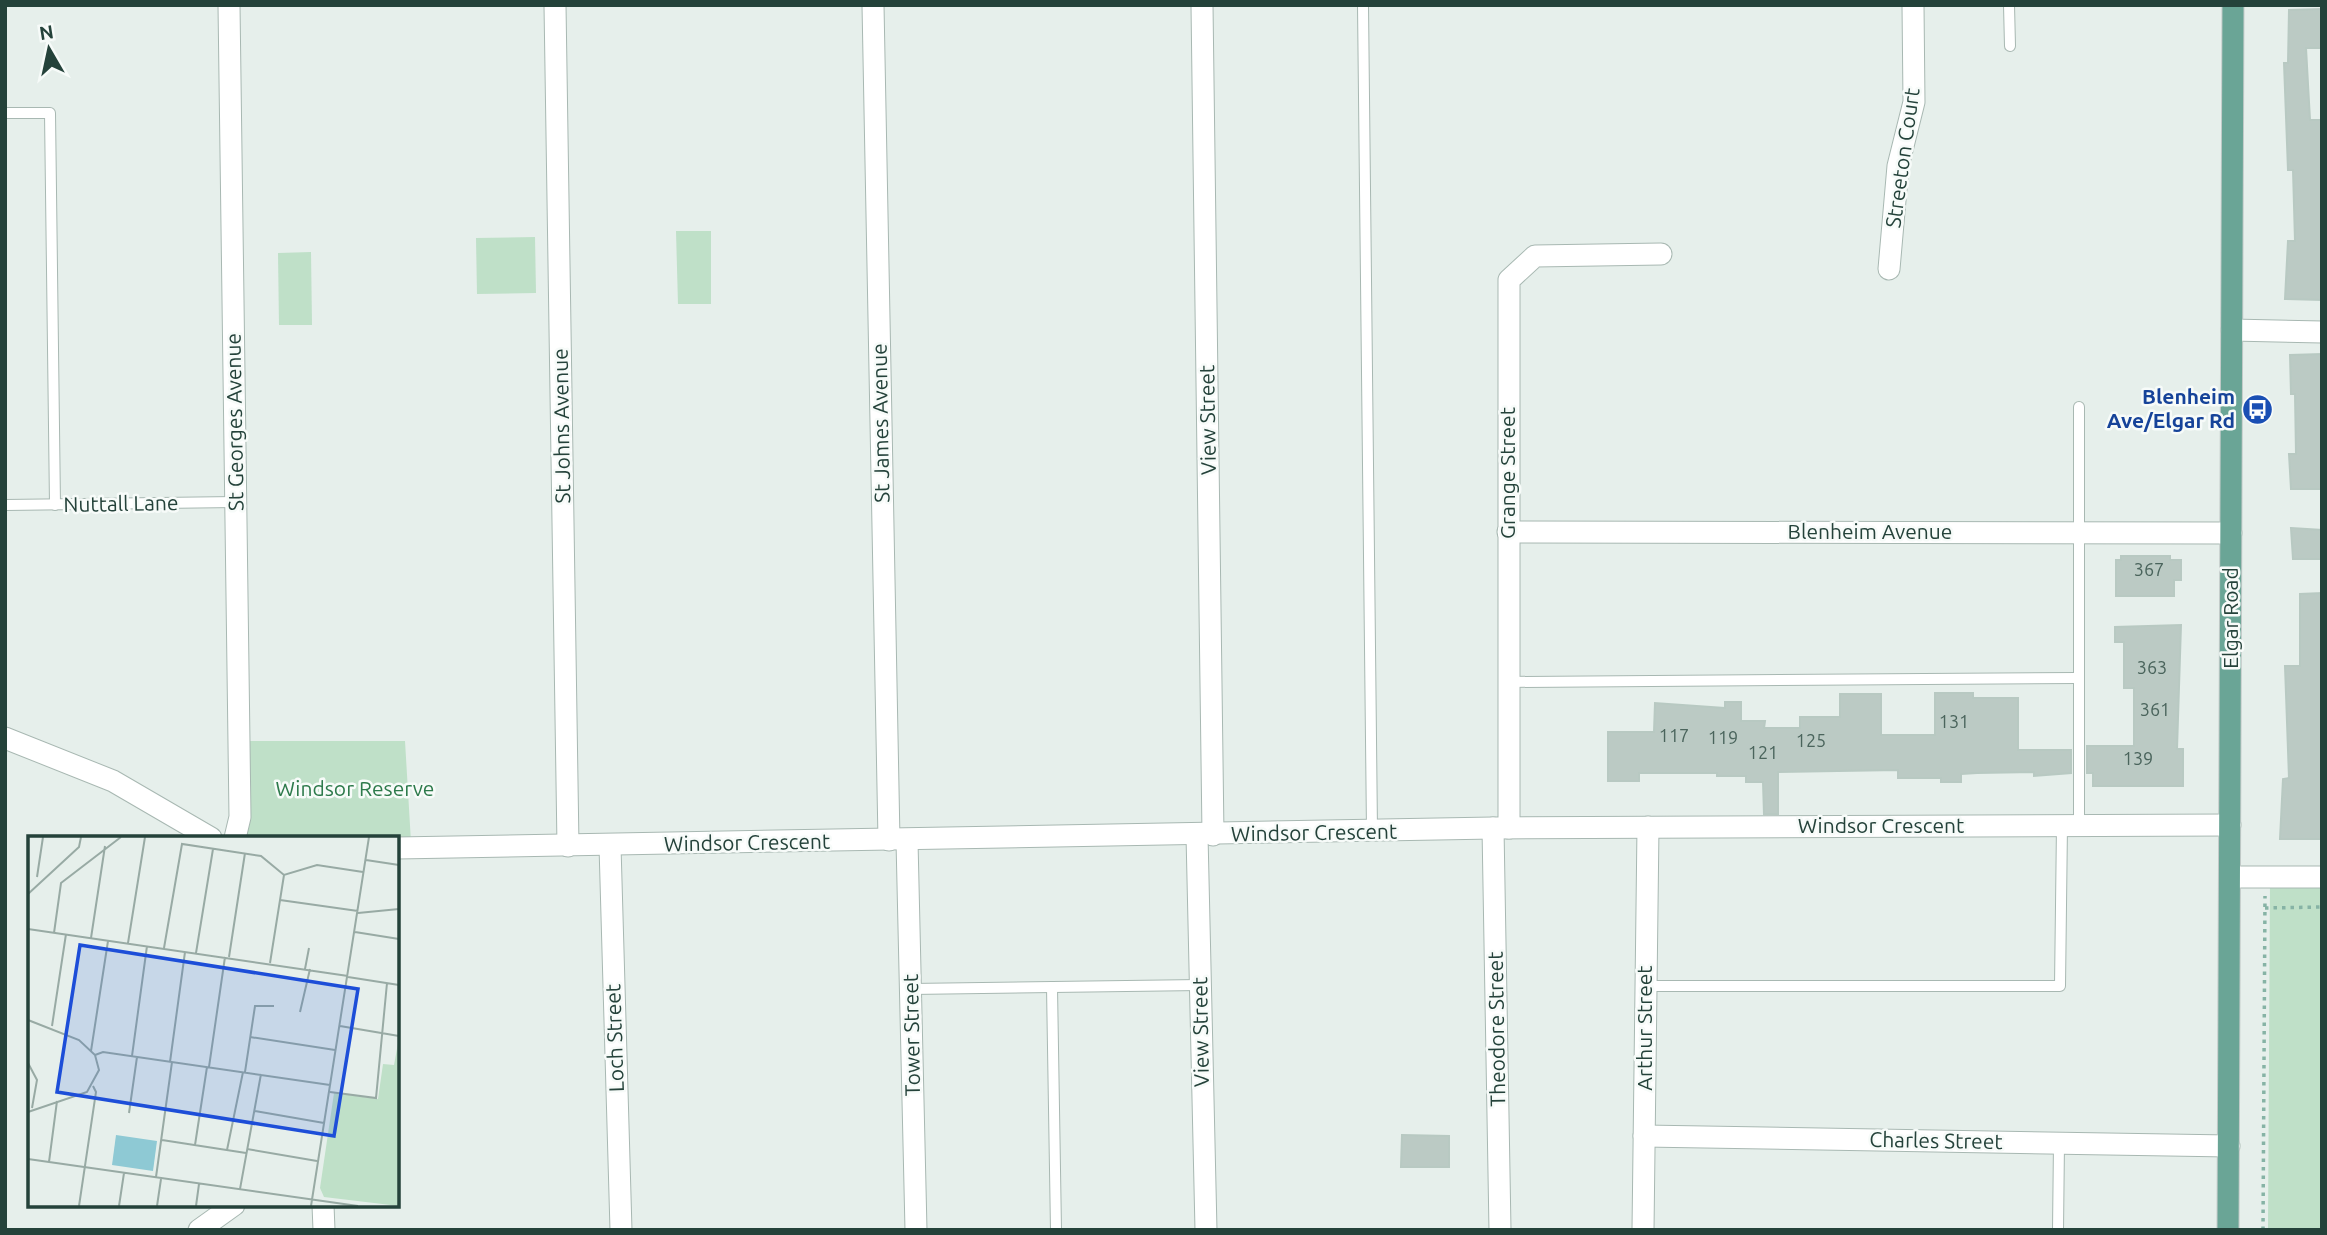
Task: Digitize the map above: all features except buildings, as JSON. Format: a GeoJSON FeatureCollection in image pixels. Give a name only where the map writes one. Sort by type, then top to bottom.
{"type":"FeatureCollection","features":[{"type":"Feature","properties":{"kind":"main road","name":"Elgar Road"},"geometry":{"type":"LineString","coordinates":[[2228,1230],[2233,5]]}},
{"type":"Feature","properties":{"kind":"street","name":"St Georges Avenue"},"geometry":{"type":"LineString","coordinates":[[229,5],[240,817],[235,836]]}},
{"type":"Feature","properties":{"kind":"street","name":"St Johns Avenue"},"geometry":{"type":"LineString","coordinates":[[555,5],[568,846]]}},
{"type":"Feature","properties":{"kind":"street","name":"St James Avenue"},"geometry":{"type":"LineString","coordinates":[[873,5],[898,841]]}},
{"type":"Feature","properties":{"kind":"street","name":"View Street"},"geometry":{"type":"LineString","coordinates":[[1202,5],[1205,835],[1200,985],[1206,1230]]}},
{"type":"Feature","properties":{"kind":"street","name":"Streeton Court"},"geometry":{"type":"LineString","coordinates":[[1889,269],[1898,166],[1914,102],[1913,5]]}},
{"type":"Feature","properties":{"kind":"street","name":"Grange Street"},"geometry":{"type":"LineString","coordinates":[[1501,828],[1507,682],[1509,280],[1535,256],[1661,254]]}},
{"type":"Feature","properties":{"kind":"street"},"geometry":{"type":"LineString","coordinates":[[2232,330],[2322,332]]}},
{"type":"Feature","properties":{"kind":"street","name":"Blenheim Avenue"},"geometry":{"type":"LineString","coordinates":[[1508,533],[2231,533]]}},
{"type":"Feature","properties":{"kind":"street"},"geometry":{"type":"LineString","coordinates":[[5,738],[113,781],[208,836]]}},
{"type":"Feature","properties":{"kind":"street","name":"Windsor Crescent"},"geometry":{"type":"LineString","coordinates":[[399,848],[1501,828],[2230,825]]}},
{"type":"Feature","properties":{"kind":"street","name":"Arthur Street"},"geometry":{"type":"LineString","coordinates":[[1643,1230],[1648,827]]}},
{"type":"Feature","properties":{"kind":"street","name":"Theodore Street"},"geometry":{"type":"LineString","coordinates":[[1500,1230],[1501,828]]}},
{"type":"Feature","properties":{"kind":"street","name":"Tower Street"},"geometry":{"type":"LineString","coordinates":[[898,841],[911,989],[916,1230]]}},
{"type":"Feature","properties":{"kind":"street","name":"Loch Street"},"geometry":{"type":"LineString","coordinates":[[610,846],[621,1230]]}},
{"type":"Feature","properties":{"kind":"street"},"geometry":{"type":"LineString","coordinates":[[2230,877],[2322,877]]}},
{"type":"Feature","properties":{"kind":"street","name":"Charles Street"},"geometry":{"type":"LineString","coordinates":[[1644,1136],[2229,1146]]}},
{"type":"Feature","properties":{"kind":"street"},"geometry":{"type":"LineString","coordinates":[[199,1230],[231,1207]]}},
{"type":"Feature","properties":{"kind":"street"},"geometry":{"type":"LineString","coordinates":[[323,1207],[324,1230]]}},
{"type":"Feature","properties":{"kind":"lane"},"geometry":{"type":"LineString","coordinates":[[1363,5],[1372,831]]}},
{"type":"Feature","properties":{"kind":"lane"},"geometry":{"type":"LineString","coordinates":[[2009,5],[2010,46]]}},
{"type":"Feature","properties":{"kind":"lane"},"geometry":{"type":"LineString","coordinates":[[5,113],[50,113],[55,505]]}},
{"type":"Feature","properties":{"kind":"lane"},"geometry":{"type":"LineString","coordinates":[[1645,986],[2060,986],[2071,825],[2077,678],[2079,407]]}},
{"type":"Feature","properties":{"kind":"lane","name":"Nuttall Lane"},"geometry":{"type":"LineString","coordinates":[[5,505],[236,502]]}},
{"type":"Feature","properties":{"kind":"lane"},"geometry":{"type":"LineString","coordinates":[[1507,682],[2077,678]]}},
{"type":"Feature","properties":{"kind":"lane"},"geometry":{"type":"LineString","coordinates":[[911,989],[1200,985]]}},
{"type":"Feature","properties":{"kind":"lane"},"geometry":{"type":"LineString","coordinates":[[1052,987],[1056,1230]]}},
{"type":"Feature","properties":{"kind":"lane"},"geometry":{"type":"LineString","coordinates":[[2058,1230],[2059,1143]]}},
{"type":"Feature","properties":{"kind":"path"},"geometry":{"type":"LineString","coordinates":[[2263,1230],[2265,908],[2322,907]]}},
{"type":"Feature","properties":{"kind":"green space"},"geometry":{"type":"Polygon","coordinates":[[[676,231],[711,231],[711,304],[678,304],[676,231]]]}},
{"type":"Feature","properties":{"kind":"green space"},"geometry":{"type":"Polygon","coordinates":[[[535,237],[536,293],[477,294],[476,238],[535,237]]]}},
{"type":"Feature","properties":{"kind":"green space"},"geometry":{"type":"Polygon","coordinates":[[[311,252],[312,325],[279,325],[278,253],[311,252]]]}},
{"type":"Feature","properties":{"kind":"green space","name":"Windsor Reserve"},"geometry":{"type":"Polygon","coordinates":[[[243,741],[405,741],[411,842],[399,839],[399,836],[240,836],[243,741]]]}},
{"type":"Feature","properties":{"kind":"green space"},"geometry":{"type":"Polygon","coordinates":[[[2270,882],[2322,882],[2322,1230],[2268,1230],[2270,882]]]}},
{"type":"Feature","properties":{"kind":"place","name":"Blenheim Ave/Elgar Rd"},"geometry":{"type":"Point","coordinates":[2258,409]}}]}
